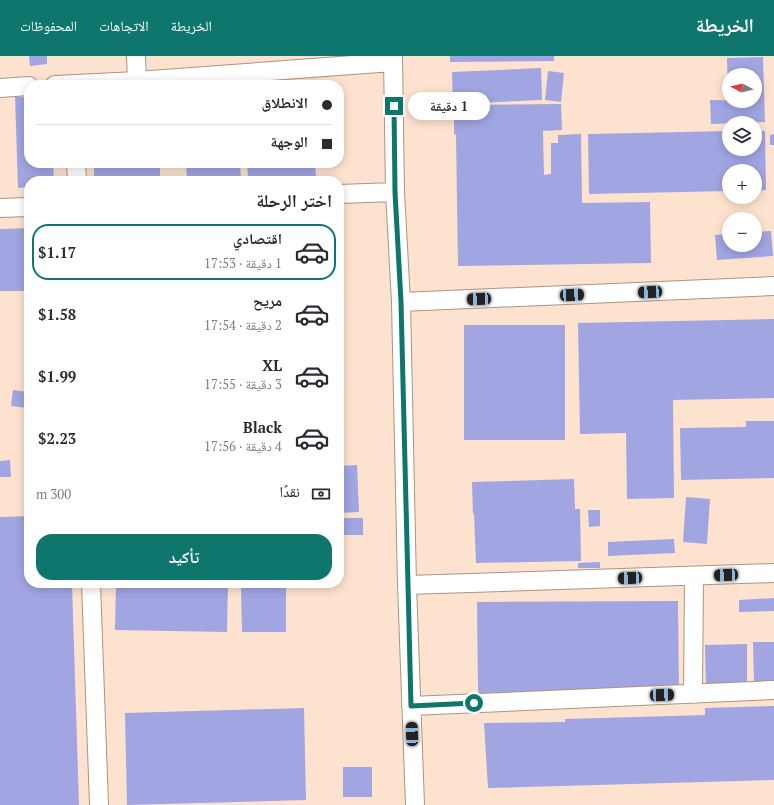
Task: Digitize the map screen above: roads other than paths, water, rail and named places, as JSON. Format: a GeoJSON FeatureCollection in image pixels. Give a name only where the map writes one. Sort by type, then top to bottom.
{"type":"FeatureCollection","features":[{"type":"Feature","properties":{"kind":"street"},"geometry":{"type":"LineString","coordinates":[[136,56],[137,80]]}},
{"type":"Feature","properties":{"kind":"street"},"geometry":{"type":"LineString","coordinates":[[149,80],[393,59],[395,192],[401,302],[407,585],[415,805]]}},
{"type":"Feature","properties":{"kind":"street"},"geometry":{"type":"LineString","coordinates":[[0,88],[24,86]]}},
{"type":"Feature","properties":{"kind":"street"},"geometry":{"type":"LineString","coordinates":[[344,194],[395,192]]}},
{"type":"Feature","properties":{"kind":"street"},"geometry":{"type":"LineString","coordinates":[[0,208],[24,207]]}},
{"type":"Feature","properties":{"kind":"street"},"geometry":{"type":"LineString","coordinates":[[401,302],[774,286]]}},
{"type":"Feature","properties":{"kind":"street"},"geometry":{"type":"LineString","coordinates":[[407,585],[774,573]]}},
{"type":"Feature","properties":{"kind":"street"},"geometry":{"type":"LineString","coordinates":[[693,694],[694,576]]}},
{"type":"Feature","properties":{"kind":"street"},"geometry":{"type":"LineString","coordinates":[[91,588],[99,805]]}},
{"type":"Feature","properties":{"kind":"street"},"geometry":{"type":"LineString","coordinates":[[411,706],[774,690]]}}]}
